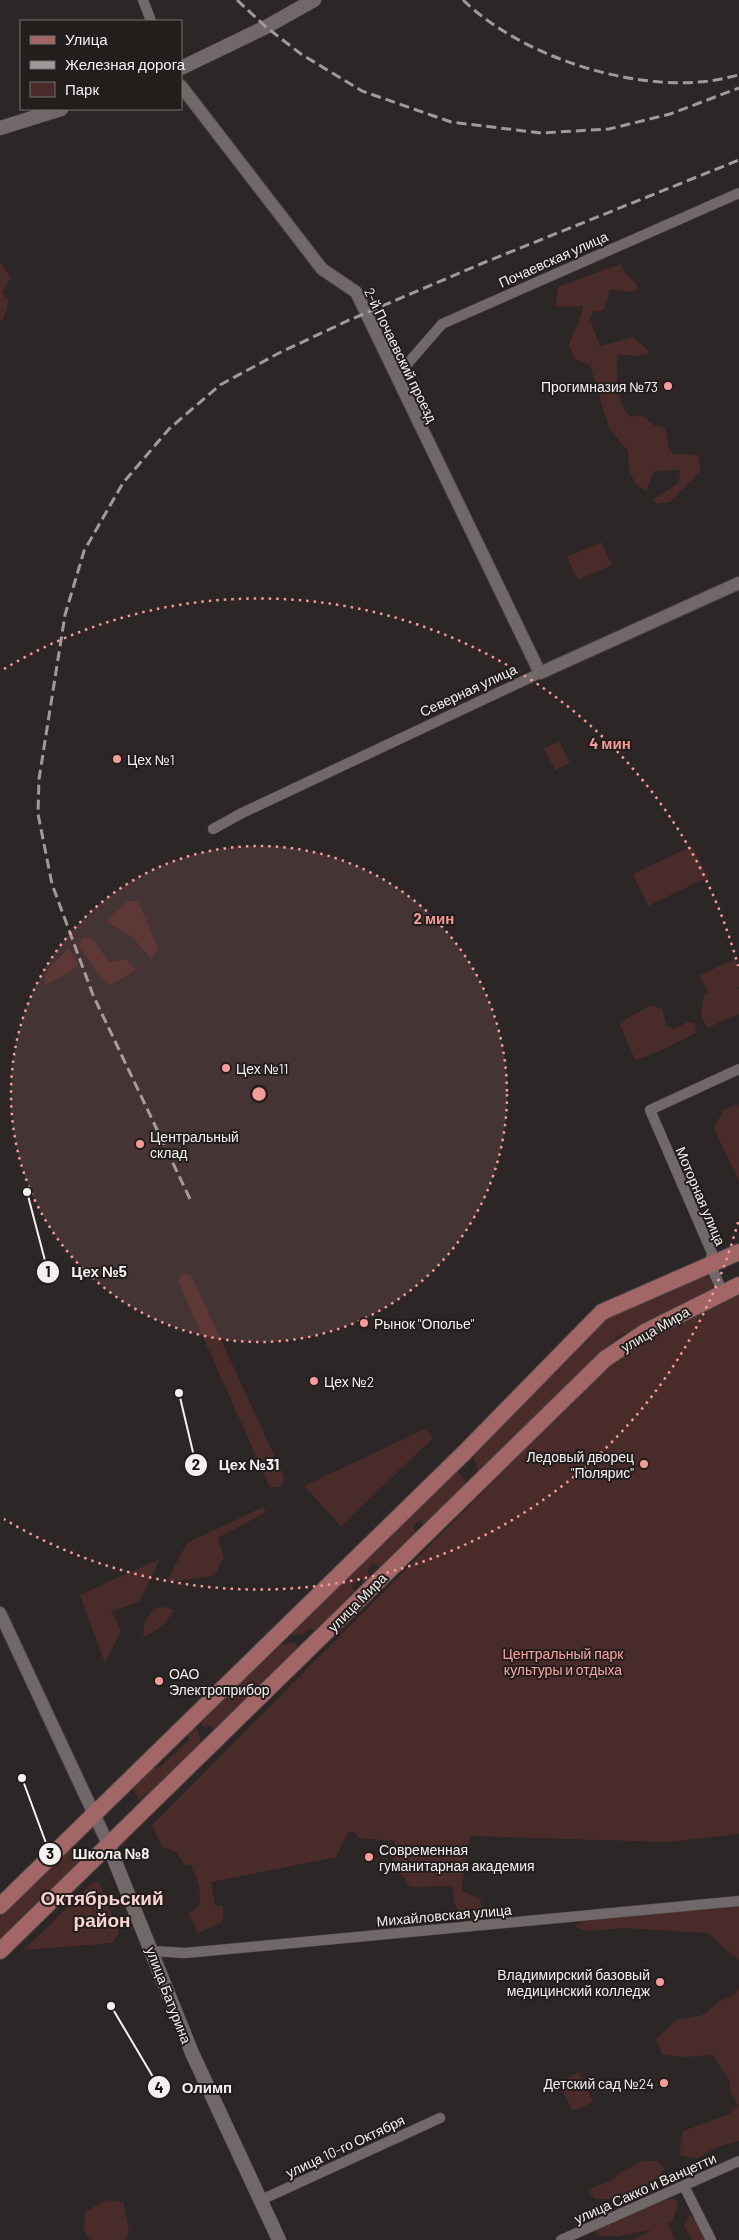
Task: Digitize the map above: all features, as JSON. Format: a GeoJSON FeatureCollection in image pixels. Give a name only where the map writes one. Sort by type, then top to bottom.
{"type":"FeatureCollection","features":[{"type":"Feature","properties":{"kind":"main road"},"geometry":{"type":"LineString","coordinates":[[182,68],[266,27],[314,0]]}},
{"type":"Feature","properties":{"kind":"main road"},"geometry":{"type":"LineString","coordinates":[[0,128],[58,110]]}},
{"type":"Feature","properties":{"kind":"main road"},"geometry":{"type":"LineString","coordinates":[[0,1906],[94,1812],[459,1458],[602,1312],[739,1252]]}},
{"type":"Feature","properties":{"kind":"main road","name":"улица Мира"},"geometry":{"type":"LineString","coordinates":[[0,1951],[605,1359],[646,1332],[739,1285]]}},
{"type":"Feature","properties":{"kind":"main road","name":"улица Батурина"},"geometry":{"type":"LineString","coordinates":[[108,1844],[192,2053],[279,2240]]}},
{"type":"Feature","properties":{"kind":"street"},"geometry":{"type":"LineString","coordinates":[[143,0],[151,20]]}},
{"type":"Feature","properties":{"kind":"street","name":"2-й Почаевский проезд"},"geometry":{"type":"LineString","coordinates":[[182,87],[322,269],[356,292],[540,673]]}},
{"type":"Feature","properties":{"kind":"street","name":"Почаевская улица"},"geometry":{"type":"LineString","coordinates":[[396,377],[442,324],[739,192]]}},
{"type":"Feature","properties":{"kind":"street","name":"Северная улица"},"geometry":{"type":"LineString","coordinates":[[213,829],[242,812],[540,673],[739,583]]}},
{"type":"Feature","properties":{"kind":"street","name":"Моторная улица"},"geometry":{"type":"LineString","coordinates":[[723,1293],[710,1264],[712,1253],[650,1110],[739,1069]]}},
{"type":"Feature","properties":{"kind":"street","name":"улица Батурина"},"geometry":{"type":"LineString","coordinates":[[0,1613],[108,1844]]}},
{"type":"Feature","properties":{"kind":"street","name":"Михайловская улица"},"geometry":{"type":"LineString","coordinates":[[152,1952],[185,1953],[739,1901]]}},
{"type":"Feature","properties":{"kind":"street","name":"улица 10-го Октября"},"geometry":{"type":"LineString","coordinates":[[260,2200],[440,2118]]}},
{"type":"Feature","properties":{"kind":"street","name":"улица Сакко и Ванцетти"},"geometry":{"type":"LineString","coordinates":[[562,2240],[739,2161]]}},
{"type":"Feature","properties":{"kind":"street"},"geometry":{"type":"LineString","coordinates":[[684,2186],[711,2240]]}},
{"type":"Feature","properties":{"kind":"green space"},"geometry":{"type":"Polygon","coordinates":[[[0,262],[11,277],[2,292],[9,300],[3,321],[0,319],[0,262]]]}},
{"type":"Feature","properties":{"kind":"green space"},"geometry":{"type":"Polygon","coordinates":[[[621,264],[624,271],[636,284],[637,289],[632,292],[610,289],[604,310],[593,312],[590,319],[600,346],[633,337],[649,351],[648,354],[636,356],[617,354],[619,396],[626,411],[631,417],[642,415],[654,425],[665,428],[669,448],[674,454],[698,455],[701,471],[670,502],[656,504],[653,499],[679,483],[680,470],[655,471],[646,491],[635,483],[629,470],[628,451],[609,428],[590,365],[575,359],[569,345],[583,306],[556,307],[558,287],[621,264]]]}},
{"type":"Feature","properties":{"kind":"green space"},"geometry":{"type":"Polygon","coordinates":[[[601,542],[612,565],[578,580],[567,557],[601,542]]]}},
{"type":"Feature","properties":{"kind":"green space"},"geometry":{"type":"Polygon","coordinates":[[[559,741],[570,763],[555,770],[544,748],[559,741]]]}},
{"type":"Feature","properties":{"kind":"green space"},"geometry":{"type":"Polygon","coordinates":[[[692,846],[708,877],[648,906],[633,874],[692,846]]]}},
{"type":"Feature","properties":{"kind":"green space"},"geometry":{"type":"Polygon","coordinates":[[[128,901],[138,901],[158,948],[151,959],[133,938],[106,921],[128,901]]]}},
{"type":"Feature","properties":{"kind":"green space"},"geometry":{"type":"Polygon","coordinates":[[[83,937],[93,939],[109,962],[126,959],[136,970],[110,985],[96,971],[78,945],[83,937]]]}},
{"type":"Feature","properties":{"kind":"green space"},"geometry":{"type":"Polygon","coordinates":[[[69,949],[78,963],[72,970],[45,986],[46,974],[49,969],[69,949]]]}},
{"type":"Feature","properties":{"kind":"green space"},"geometry":{"type":"Polygon","coordinates":[[[735,959],[739,967],[739,987],[735,989],[739,989],[739,1014],[707,1028],[701,1014],[704,994],[708,993],[700,975],[735,959]]]}},
{"type":"Feature","properties":{"kind":"green space"},"geometry":{"type":"Polygon","coordinates":[[[651,1005],[662,1009],[666,1024],[673,1029],[688,1022],[695,1023],[696,1033],[658,1052],[635,1060],[620,1024],[651,1005]]]}},
{"type":"Feature","properties":{"kind":"green space"},"geometry":{"type":"Polygon","coordinates":[[[737,1104],[739,1107],[739,1181],[714,1129],[723,1110],[737,1104]]]}},
{"type":"Feature","properties":{"kind":"green space"},"geometry":{"type":"Polygon","coordinates":[[[181,1273],[191,1275],[284,1477],[282,1487],[270,1487],[178,1281],[181,1273]]]}},
{"type":"Feature","properties":{"kind":"green space"},"geometry":{"type":"Polygon","coordinates":[[[705,1275],[711,1278],[714,1283],[712,1292],[618,1337],[479,1472],[472,1454],[606,1319],[705,1275]]]}},
{"type":"Feature","properties":{"kind":"green space","name":"Центральный парк культуры и отдыха"},"geometry":{"type":"Polygon","coordinates":[[[739,1292],[739,1834],[670,1842],[470,1836],[461,1891],[480,1898],[484,1918],[463,1923],[454,1901],[453,1886],[410,1887],[404,1877],[392,1869],[395,1841],[358,1838],[355,1832],[348,1832],[336,1857],[211,1882],[215,1905],[223,1906],[223,1918],[221,1923],[198,1933],[189,1914],[199,1906],[200,1900],[195,1875],[190,1864],[185,1866],[176,1852],[162,1847],[152,1825],[609,1365],[652,1335],[739,1292]]]}},
{"type":"Feature","properties":{"kind":"green space"},"geometry":{"type":"Polygon","coordinates":[[[425,1429],[433,1438],[341,1526],[304,1486],[425,1429]]]}},
{"type":"Feature","properties":{"kind":"green space"},"geometry":{"type":"Polygon","coordinates":[[[455,1467],[468,1484],[426,1526],[420,1520],[413,1526],[416,1533],[381,1568],[372,1563],[367,1570],[370,1576],[365,1582],[359,1579],[352,1587],[354,1591],[316,1631],[309,1628],[305,1634],[294,1636],[290,1632],[455,1467]]]}},
{"type":"Feature","properties":{"kind":"green space"},"geometry":{"type":"Polygon","coordinates":[[[263,1507],[266,1512],[218,1538],[224,1558],[214,1576],[166,1582],[187,1543],[263,1507]]]}},
{"type":"Feature","properties":{"kind":"green space"},"geometry":{"type":"Polygon","coordinates":[[[160,1559],[139,1602],[111,1611],[121,1631],[105,1663],[80,1595],[160,1559]]]}},
{"type":"Feature","properties":{"kind":"green space"},"geometry":{"type":"Polygon","coordinates":[[[164,1607],[174,1610],[161,1626],[143,1637],[144,1623],[154,1608],[164,1607]]]}},
{"type":"Feature","properties":{"kind":"green space"},"geometry":{"type":"Polygon","coordinates":[[[280,1642],[284,1645],[295,1642],[298,1649],[214,1731],[212,1726],[202,1726],[202,1719],[280,1642]]]}},
{"type":"Feature","properties":{"kind":"green space"},"geometry":{"type":"Polygon","coordinates":[[[197,1728],[202,1744],[141,1803],[132,1787],[151,1768],[160,1767],[189,1740],[188,1733],[197,1728]]]}},
{"type":"Feature","properties":{"kind":"green space"},"geometry":{"type":"Polygon","coordinates":[[[71,1846],[79,1849],[84,1858],[0,1942],[0,1917],[71,1846]]]}},
{"type":"Feature","properties":{"kind":"green space"},"geometry":{"type":"Polygon","coordinates":[[[93,1882],[99,1882],[119,1933],[112,1943],[24,1950],[93,1882]]]}},
{"type":"Feature","properties":{"kind":"green space"},"geometry":{"type":"Polygon","coordinates":[[[739,1906],[739,1960],[707,1933],[624,1928],[587,1931],[573,1927],[584,1921],[739,1906]]]}},
{"type":"Feature","properties":{"kind":"green space"},"geometry":{"type":"Polygon","coordinates":[[[739,1987],[739,2141],[717,2147],[698,2158],[681,2156],[680,2148],[683,2131],[729,2114],[738,2105],[731,2094],[729,2080],[713,2055],[686,2057],[662,2055],[656,2039],[676,2020],[703,2015],[720,2001],[735,1994],[739,1987]]]}},
{"type":"Feature","properties":{"kind":"green space"},"geometry":{"type":"Polygon","coordinates":[[[579,2072],[593,2102],[572,2111],[559,2082],[579,2072]]]}},
{"type":"Feature","properties":{"kind":"green space"},"geometry":{"type":"Polygon","coordinates":[[[643,2161],[658,2161],[664,2169],[655,2182],[610,2199],[595,2199],[588,2190],[612,2180],[623,2171],[643,2161]]]}},
{"type":"Feature","properties":{"kind":"green space"},"geometry":{"type":"Polygon","coordinates":[[[674,2198],[678,2204],[673,2220],[668,2223],[675,2240],[632,2240],[652,2230],[618,2236],[599,2236],[594,2230],[645,2206],[674,2198]]]}},
{"type":"Feature","properties":{"kind":"green space"},"geometry":{"type":"Polygon","coordinates":[[[106,2200],[123,2202],[129,2230],[125,2240],[90,2240],[84,2230],[85,2212],[106,2200]]]}},
{"type":"Feature","properties":{"kind":"green space"},"geometry":{"type":"Polygon","coordinates":[[[689,2215],[699,2221],[706,2240],[692,2240],[684,2226],[689,2215]]]}},
{"type":"Feature","properties":{"kind":"railway"},"geometry":{"type":"LineString","coordinates":[[237,0],[266,27],[301,54],[362,91],[451,122],[541,133],[609,129],[670,114],[739,88]]}},
{"type":"Feature","properties":{"kind":"railway"},"geometry":{"type":"LineString","coordinates":[[463,0],[487,20],[515,38],[545,53],[611,75],[678,83],[713,81],[739,75]]}},
{"type":"Feature","properties":{"kind":"railway"},"geometry":{"type":"LineString","coordinates":[[190,1199],[93,995],[52,884],[38,814],[39,779],[65,615],[84,551],[123,483],[169,429],[220,385],[279,353],[347,321],[483,263],[739,160]]}},
{"type":"Feature","properties":{"kind":"place","name":"Прогимназия №73"},"geometry":{"type":"Point","coordinates":[668,386]}},
{"type":"Feature","properties":{"kind":"place","name":"Цех №1"},"geometry":{"type":"Point","coordinates":[117,759]}},
{"type":"Feature","properties":{"kind":"place","name":"Цех №11"},"geometry":{"type":"Point","coordinates":[226,1068]}},
{"type":"Feature","properties":{"kind":"place","name":"Центральный склад"},"geometry":{"type":"Point","coordinates":[140,1144]}},
{"type":"Feature","properties":{"kind":"place","name":"Цех №5"},"geometry":{"type":"Point","coordinates":[27,1192]}},
{"type":"Feature","properties":{"kind":"place","name":"Рынок \"Ополье\""},"geometry":{"type":"Point","coordinates":[364,1323]}},
{"type":"Feature","properties":{"kind":"place","name":"Цех №2"},"geometry":{"type":"Point","coordinates":[314,1381]}},
{"type":"Feature","properties":{"kind":"place","name":"Цех №31"},"geometry":{"type":"Point","coordinates":[179,1393]}},
{"type":"Feature","properties":{"kind":"place","name":"Ледовый дворец \"Полярис\""},"geometry":{"type":"Point","coordinates":[644,1464]}},
{"type":"Feature","properties":{"kind":"place","name":"ОАО Электроприбор"},"geometry":{"type":"Point","coordinates":[159,1681]}},
{"type":"Feature","properties":{"kind":"place","name":"Школа №8"},"geometry":{"type":"Point","coordinates":[22,1778]}},
{"type":"Feature","properties":{"kind":"place","name":"Современная гуманитарная академия"},"geometry":{"type":"Point","coordinates":[369,1857]}},
{"type":"Feature","properties":{"kind":"place","name":"Владимирский базовый медицинский колледж"},"geometry":{"type":"Point","coordinates":[660,1982]}},
{"type":"Feature","properties":{"kind":"place","name":"Олимп"},"geometry":{"type":"Point","coordinates":[111,2006]}},
{"type":"Feature","properties":{"kind":"place","name":"Детский сад №24"},"geometry":{"type":"Point","coordinates":[664,2083]}},
{"type":"Feature","properties":{"kind":"district","name":"Октябрьский район"},"geometry":{"type":"Point","coordinates":[102,1908]}}]}
